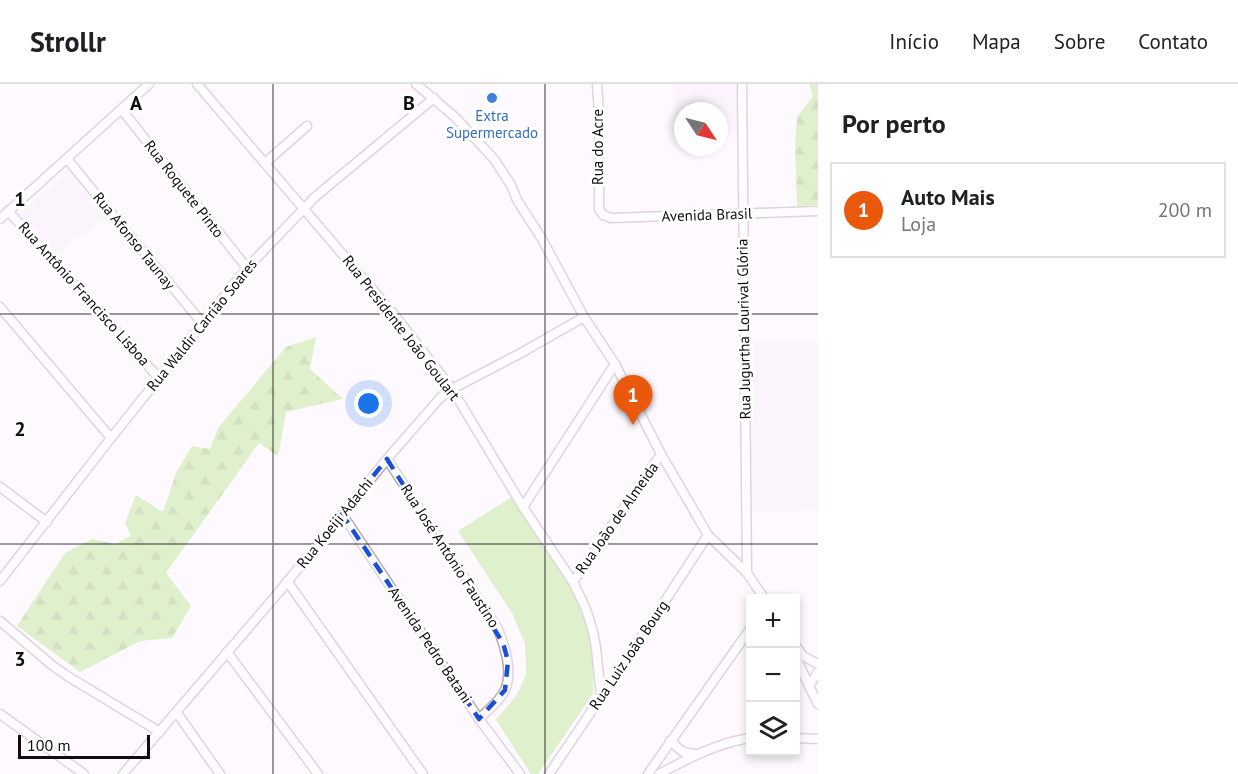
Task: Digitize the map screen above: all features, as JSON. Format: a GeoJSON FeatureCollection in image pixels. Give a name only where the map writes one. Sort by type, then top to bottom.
{"type":"FeatureCollection","features":[{"type":"Feature","properties":{"kind":"street"},"geometry":{"type":"LineString","coordinates":[[0,219],[149,84]]}},
{"type":"Feature","properties":{"kind":"street","name":"Rua Presidente João Goulart"},"geometry":{"type":"LineString","coordinates":[[197,84],[392,312],[452,389],[523,507],[573,582],[586,609],[593,632],[601,697]]}},
{"type":"Feature","properties":{"kind":"street"},"geometry":{"type":"LineString","coordinates":[[416,84],[468,130],[494,159],[542,239],[584,317],[615,364],[708,535],[747,573],[761,594]]}},
{"type":"Feature","properties":{"kind":"street","name":"Rua do Acre"},"geometry":{"type":"LineString","coordinates":[[597,84],[599,209]]}},
{"type":"Feature","properties":{"kind":"street","name":"Rua Jugurtha Lourival Glória"},"geometry":{"type":"LineString","coordinates":[[741,84],[747,573]]}},
{"type":"Feature","properties":{"kind":"street","name":"Rua Waldir Carrião Soares"},"geometry":{"type":"LineString","coordinates":[[0,581],[247,268],[315,197],[434,98]]}},
{"type":"Feature","properties":{"kind":"street","name":"Rua Roquete Pinto"},"geometry":{"type":"LineString","coordinates":[[122,110],[247,268]]}},
{"type":"Feature","properties":{"kind":"street"},"geometry":{"type":"LineString","coordinates":[[265,163],[307,126]]}},
{"type":"Feature","properties":{"kind":"street","name":"Rua Afonso Taunay"},"geometry":{"type":"LineString","coordinates":[[67,159],[202,323]]}},
{"type":"Feature","properties":{"kind":"street","name":"Avenida Brasil"},"geometry":{"type":"LineString","coordinates":[[599,209],[611,218],[818,211]]}},
{"type":"Feature","properties":{"kind":"street","name":"Rua Antônio Francisco Lisboa"},"geometry":{"type":"LineString","coordinates":[[8,211],[159,378]]}},
{"type":"Feature","properties":{"kind":"street"},"geometry":{"type":"LineString","coordinates":[[0,308],[111,438]]}},
{"type":"Feature","properties":{"kind":"street","name":"Rua Koeiji Adachi"},"geometry":{"type":"LineString","coordinates":[[123,774],[177,713],[432,406],[452,389],[584,317]]}},
{"type":"Feature","properties":{"kind":"street"},"geometry":{"type":"LineString","coordinates":[[523,507],[615,364]]}},
{"type":"Feature","properties":{"kind":"street","name":"Rua João de Almeida"},"geometry":{"type":"LineString","coordinates":[[573,582],[662,454]]}},
{"type":"Feature","properties":{"kind":"street","name":"Rua José Antônio Faustino"},"geometry":{"type":"LineString","coordinates":[[387,459],[501,636],[508,661],[505,690],[479,719]]}},
{"type":"Feature","properties":{"kind":"street"},"geometry":{"type":"LineString","coordinates":[[0,487],[47,522]]}},
{"type":"Feature","properties":{"kind":"street","name":"Avenida Pedro Batani"},"geometry":{"type":"LineString","coordinates":[[342,514],[479,719],[520,774]]}},
{"type":"Feature","properties":{"kind":"street","name":"Rua Luiz João Bourg"},"geometry":{"type":"LineString","coordinates":[[549,774],[708,535]]}},
{"type":"Feature","properties":{"kind":"street"},"geometry":{"type":"LineString","coordinates":[[287,581],[423,774]]}},
{"type":"Feature","properties":{"kind":"street"},"geometry":{"type":"LineString","coordinates":[[0,621],[53,666],[160,732]]}},
{"type":"Feature","properties":{"kind":"street"},"geometry":{"type":"LineString","coordinates":[[648,774],[746,635]]}},
{"type":"Feature","properties":{"kind":"street"},"geometry":{"type":"LineString","coordinates":[[797,648],[804,656],[818,664]]}},
{"type":"Feature","properties":{"kind":"street"},"geometry":{"type":"LineString","coordinates":[[227,652],[318,774]]}},
{"type":"Feature","properties":{"kind":"street"},"geometry":{"type":"LineString","coordinates":[[800,667],[818,704]]}},
{"type":"Feature","properties":{"kind":"street"},"geometry":{"type":"LineString","coordinates":[[809,686],[818,672]]}},
{"type":"Feature","properties":{"kind":"street"},"geometry":{"type":"LineString","coordinates":[[177,713],[220,774]]}},
{"type":"Feature","properties":{"kind":"street"},"geometry":{"type":"LineString","coordinates":[[0,714],[84,774]]}},
{"type":"Feature","properties":{"kind":"street"},"geometry":{"type":"LineString","coordinates":[[800,738],[818,739]]}},
{"type":"Feature","properties":{"kind":"street"},"geometry":{"type":"LineString","coordinates":[[659,774],[716,746],[746,739]]}},
{"type":"Feature","properties":{"kind":"street"},"geometry":{"type":"LineString","coordinates":[[670,741],[683,752],[697,754]]}},
{"type":"Feature","properties":{"kind":"highlighted area"},"geometry":{"type":"Polygon","coordinates":[[[387,459],[503,643],[508,661],[505,690],[479,719],[342,514],[387,459]]]}},
{"type":"Feature","properties":{"kind":"shaded area"},"geometry":{"type":"Polygon","coordinates":[[[675,84],[739,84],[739,132],[728,133],[728,102],[675,102],[675,84]]]}},
{"type":"Feature","properties":{"kind":"shaded area"},"geometry":{"type":"Polygon","coordinates":[[[69,170],[104,218],[82,237],[79,236],[58,256],[26,218],[21,220],[17,216],[69,170]]]}},
{"type":"Feature","properties":{"kind":"shaded area"},"geometry":{"type":"Polygon","coordinates":[[[752,342],[818,342],[818,511],[751,513],[752,342]]]}},
{"type":"Feature","properties":{"kind":"green space"},"geometry":{"type":"Polygon","coordinates":[[[809,84],[818,84],[818,205],[797,206],[795,146],[797,117],[813,96],[809,84]]]}},
{"type":"Feature","properties":{"kind":"green space"},"geometry":{"type":"Polygon","coordinates":[[[316,337],[310,369],[343,399],[286,412],[278,456],[259,443],[166,573],[191,606],[172,638],[140,641],[80,672],[17,626],[65,553],[92,539],[115,544],[131,536],[125,523],[136,495],[163,512],[176,473],[192,446],[210,449],[218,428],[286,347],[316,337]]]}},
{"type":"Feature","properties":{"kind":"green space"},"geometry":{"type":"Polygon","coordinates":[[[513,496],[564,575],[593,642],[593,694],[538,774],[531,774],[496,720],[517,695],[526,674],[525,644],[512,613],[458,531],[513,496]]]}},
{"type":"Feature","properties":{"kind":"place","name":"Extra Supermercado"},"geometry":{"type":"Point","coordinates":[492,98]}},
{"type":"Feature","properties":{"kind":"place","name":"Auto Mais"},"geometry":{"type":"Point","coordinates":[633,425]}}]}
